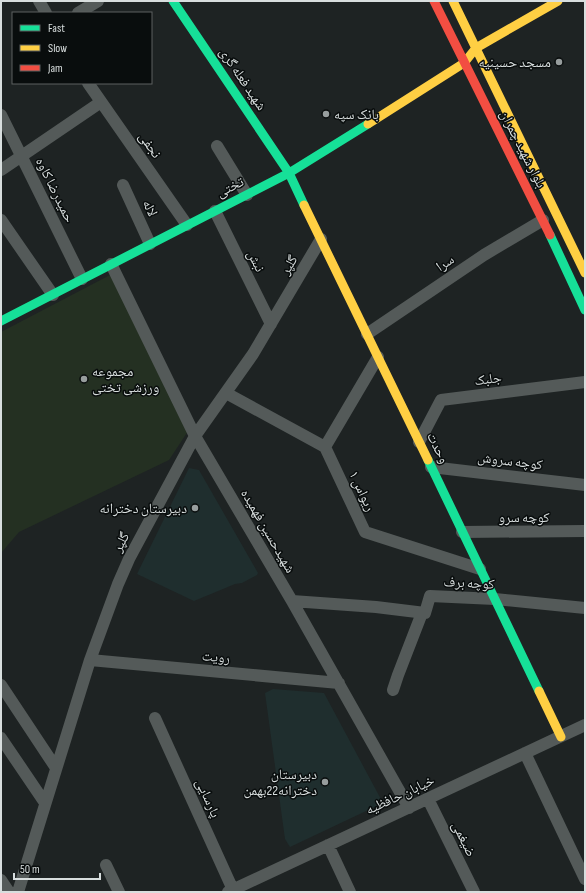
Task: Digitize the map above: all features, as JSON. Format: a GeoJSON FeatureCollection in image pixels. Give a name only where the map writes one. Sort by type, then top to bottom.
{"type":"FeatureCollection","features":[{"type":"Feature","properties":{"kind":"main road","name":"شهید فعله گری"},"geometry":{"type":"LineString","coordinates":[[173,1],[289,172]]}},
{"type":"Feature","properties":{"kind":"main road","name":"بلوار شهید چمران"},"geometry":{"type":"LineString","coordinates":[[434,1],[543,220],[585,310]]}},
{"type":"Feature","properties":{"kind":"main road","name":"بلوار شهید چمران"},"geometry":{"type":"LineString","coordinates":[[453,1],[585,273]]}},
{"type":"Feature","properties":{"kind":"main road"},"geometry":{"type":"LineString","coordinates":[[476,48],[558,1]]}},
{"type":"Feature","properties":{"kind":"main road","name":"تختی"},"geometry":{"type":"LineString","coordinates":[[1,321],[289,172],[464,63],[476,48]]}},
{"type":"Feature","properties":{"kind":"main road","name":"وحدت"},"geometry":{"type":"LineString","coordinates":[[289,172],[561,736]]}},
{"type":"Feature","properties":{"kind":"main road"},"geometry":{"type":"LineString","coordinates":[[574,288],[585,284]]}},
{"type":"Feature","properties":{"kind":"street"},"geometry":{"type":"LineString","coordinates":[[39,1],[45,12]]}},
{"type":"Feature","properties":{"kind":"street"},"geometry":{"type":"LineString","coordinates":[[80,12],[98,1]]}},
{"type":"Feature","properties":{"kind":"street","name":"نجفی"},"geometry":{"type":"LineString","coordinates":[[89,84],[187,225]]}},
{"type":"Feature","properties":{"kind":"street"},"geometry":{"type":"LineString","coordinates":[[1,170],[101,102]]}},
{"type":"Feature","properties":{"kind":"street","name":"حمیدرضا کاوه"},"geometry":{"type":"LineString","coordinates":[[1,115],[82,279]]}},
{"type":"Feature","properties":{"kind":"street"},"geometry":{"type":"LineString","coordinates":[[217,146],[247,194]]}},
{"type":"Feature","properties":{"kind":"street","name":"لاله"},"geometry":{"type":"LineString","coordinates":[[123,186],[150,244]]}},
{"type":"Feature","properties":{"kind":"street","name":"نبش"},"geometry":{"type":"LineString","coordinates":[[215,211],[271,324]]}},
{"type":"Feature","properties":{"kind":"street"},"geometry":{"type":"LineString","coordinates":[[1,220],[52,295]]}},
{"type":"Feature","properties":{"kind":"street","name":"سرا"},"geometry":{"type":"LineString","coordinates":[[367,334],[484,255],[543,220]]}},
{"type":"Feature","properties":{"kind":"street","name":"گلپر"},"geometry":{"type":"LineString","coordinates":[[18,892],[90,660],[118,584],[129,559],[195,436],[253,354],[321,239]]}},
{"type":"Feature","properties":{"kind":"street","name":"شهیدحسین فهمیده"},"geometry":{"type":"LineString","coordinates":[[111,264],[195,436],[292,601],[409,808]]}},
{"type":"Feature","properties":{"kind":"street"},"geometry":{"type":"LineString","coordinates":[[226,393],[325,447],[378,358]]}},
{"type":"Feature","properties":{"kind":"street","name":"جلبک"},"geometry":{"type":"LineString","coordinates":[[419,442],[441,400],[585,382]]}},
{"type":"Feature","properties":{"kind":"street","name":"ریواس ۱"},"geometry":{"type":"LineString","coordinates":[[325,447],[365,532],[480,569]]}},
{"type":"Feature","properties":{"kind":"street","name":"کوچه سروش"},"geometry":{"type":"LineString","coordinates":[[431,466],[585,485]]}},
{"type":"Feature","properties":{"kind":"street","name":"کوچه سرو"},"geometry":{"type":"LineString","coordinates":[[462,532],[585,531]]}},
{"type":"Feature","properties":{"kind":"street","name":"کوچه برف"},"geometry":{"type":"LineString","coordinates":[[422,613],[424,613],[430,596],[495,599],[585,608]]}},
{"type":"Feature","properties":{"kind":"street"},"geometry":{"type":"LineString","coordinates":[[292,601],[376,607],[422,613],[393,690]]}},
{"type":"Feature","properties":{"kind":"street","name":"رویت"},"geometry":{"type":"LineString","coordinates":[[90,660],[339,683]]}},
{"type":"Feature","properties":{"kind":"street"},"geometry":{"type":"LineString","coordinates":[[1,685],[56,768]]}},
{"type":"Feature","properties":{"kind":"street","name":"پارسایی"},"geometry":{"type":"LineString","coordinates":[[155,718],[232,891]]}},
{"type":"Feature","properties":{"kind":"street","name":"خیابان حافظیه"},"geometry":{"type":"LineString","coordinates":[[232,891],[585,725]]}},
{"type":"Feature","properties":{"kind":"street"},"geometry":{"type":"LineString","coordinates":[[1,738],[45,803]]}},
{"type":"Feature","properties":{"kind":"street"},"geometry":{"type":"LineString","coordinates":[[525,753],[585,879]]}},
{"type":"Feature","properties":{"kind":"street","name":"ضیغمی"},"geometry":{"type":"LineString","coordinates":[[428,799],[474,892]]}},
{"type":"Feature","properties":{"kind":"street"},"geometry":{"type":"LineString","coordinates":[[328,845],[350,892]]}},
{"type":"Feature","properties":{"kind":"street"},"geometry":{"type":"LineString","coordinates":[[106,865],[119,892]]}},
{"type":"Feature","properties":{"kind":"street"},"geometry":{"type":"LineString","coordinates":[[1,880],[9,892]]}},
{"type":"Feature","properties":{"kind":"shaded area","name":"دبیرستان دخترانه"},"geometry":{"type":"Polygon","coordinates":[[[189,468],[199,470],[258,573],[242,583],[235,584],[194,601],[137,574],[189,468]]]}},
{"type":"Feature","properties":{"kind":"shaded area","name":"دبیرستان دخترانه22بهمن"},"geometry":{"type":"Polygon","coordinates":[[[273,689],[324,693],[383,803],[290,847],[285,839],[265,693],[273,689]]]}},
{"type":"Feature","properties":{"kind":"green space","name":"مجموعه ورزشی تختی"},"geometry":{"type":"Polygon","coordinates":[[[112,274],[192,425],[169,460],[19,532],[1,553],[1,332],[112,274]]]}},
{"type":"Feature","properties":{"kind":"traffic: fast"},"geometry":{"type":"LineString","coordinates":[[173,1],[289,173],[304,205]]}},
{"type":"Feature","properties":{"kind":"traffic: fast"},"geometry":{"type":"LineString","coordinates":[[1,321],[289,173],[368,124]]}},
{"type":"Feature","properties":{"kind":"traffic: fast"},"geometry":{"type":"LineString","coordinates":[[550,235],[585,310]]}},
{"type":"Feature","properties":{"kind":"traffic: fast"},"geometry":{"type":"LineString","coordinates":[[428,460],[539,691]]}},
{"type":"Feature","properties":{"kind":"traffic: slow"},"geometry":{"type":"LineString","coordinates":[[453,1],[585,273]]}},
{"type":"Feature","properties":{"kind":"traffic: slow"},"geometry":{"type":"LineString","coordinates":[[368,124],[464,63],[476,48],[558,1]]}},
{"type":"Feature","properties":{"kind":"traffic: slow"},"geometry":{"type":"LineString","coordinates":[[304,205],[428,460]]}},
{"type":"Feature","properties":{"kind":"traffic: slow"},"geometry":{"type":"LineString","coordinates":[[539,691],[561,737]]}},
{"type":"Feature","properties":{"kind":"traffic: jam"},"geometry":{"type":"LineString","coordinates":[[434,1],[550,235]]}},
{"type":"Feature","properties":{"kind":"place","name":"مسجد حسینیه"},"geometry":{"type":"Point","coordinates":[559,62]}},
{"type":"Feature","properties":{"kind":"place","name":"بانک سپه"},"geometry":{"type":"Point","coordinates":[326,114]}},
{"type":"Feature","properties":{"kind":"place","name":"مجموعه ورزشی تختی"},"geometry":{"type":"Point","coordinates":[84,379]}},
{"type":"Feature","properties":{"kind":"place","name":"دبیرستان دخترانه"},"geometry":{"type":"Point","coordinates":[195,508]}},
{"type":"Feature","properties":{"kind":"place","name":"دبیرستان دخترانه22بهمن"},"geometry":{"type":"Point","coordinates":[325,782]}}]}
